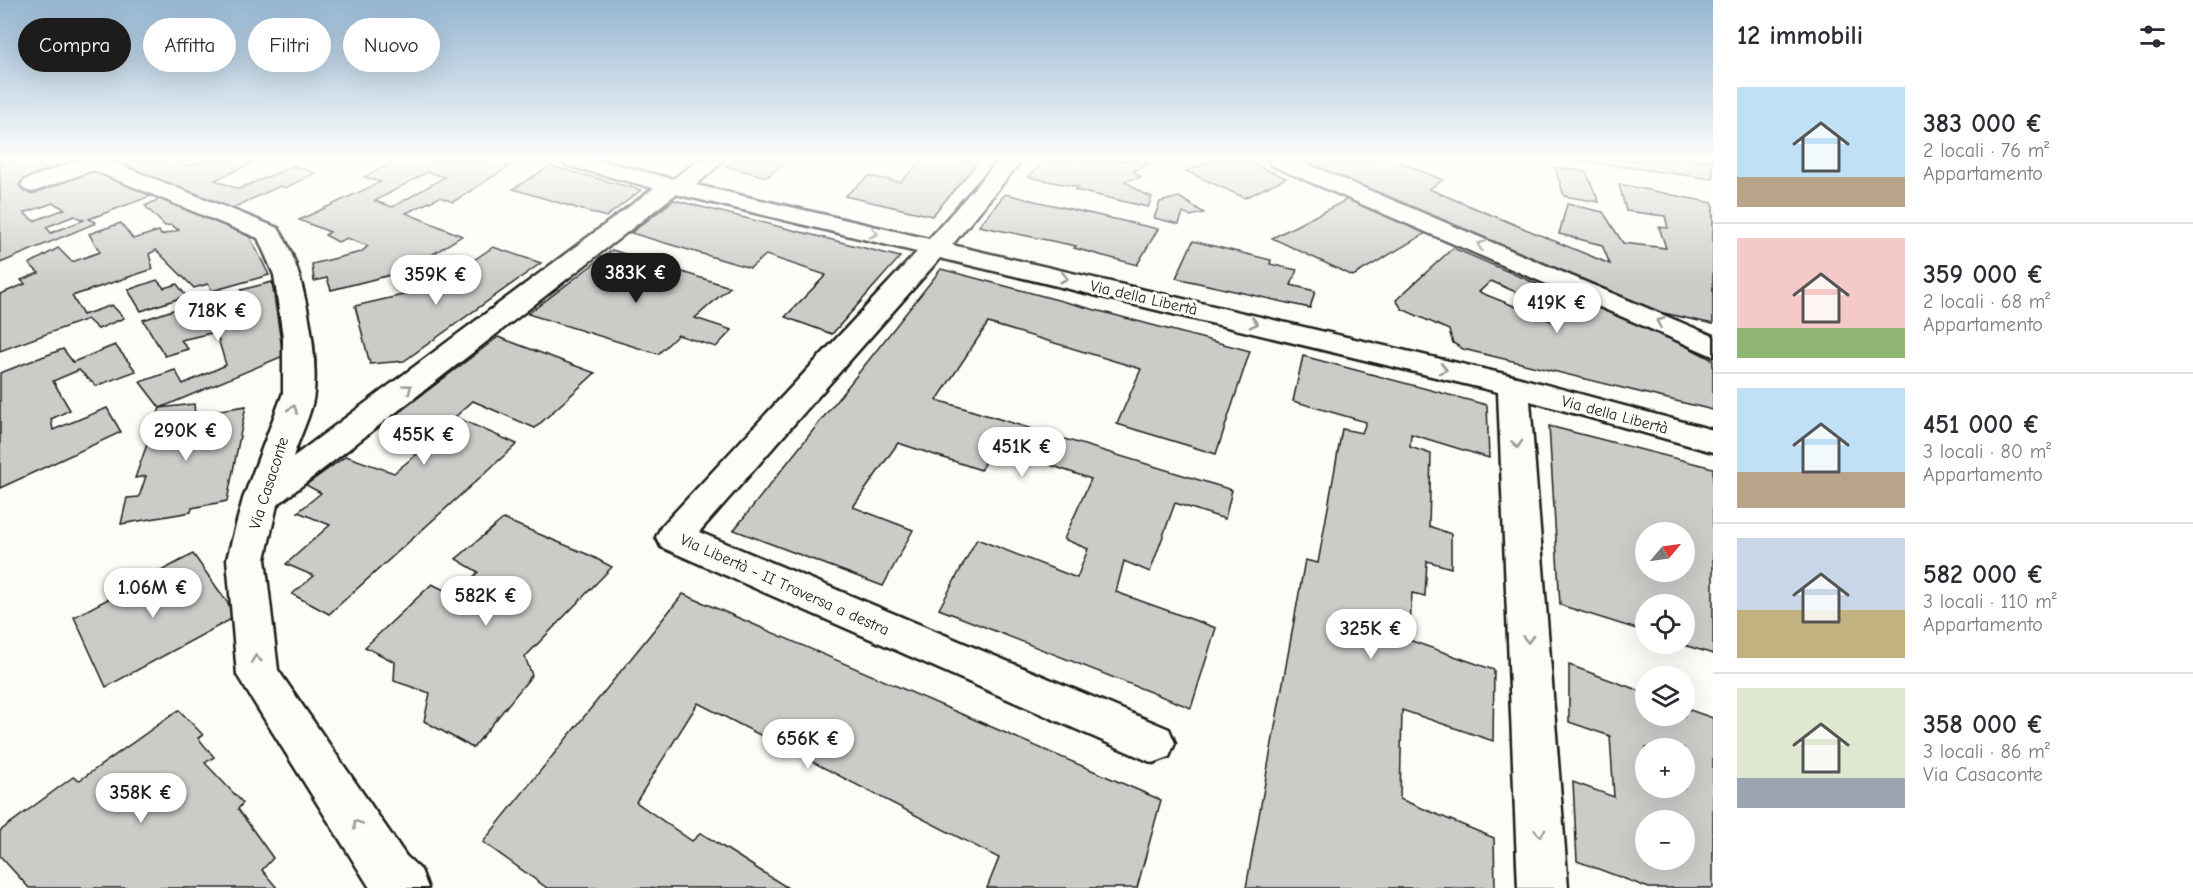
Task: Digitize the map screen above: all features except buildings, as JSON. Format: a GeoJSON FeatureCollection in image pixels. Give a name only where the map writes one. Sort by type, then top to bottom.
{"type":"FeatureCollection","features":[{"type":"Feature","properties":{"kind":"street","name":"Via Casaconte"},"geometry":{"type":"LineString","coordinates":[[188,201],[269,233],[287,275],[297,338],[299,393],[261,499],[246,559],[258,675],[388,883]]}},
{"type":"Feature","properties":{"kind":"street"},"geometry":{"type":"LineString","coordinates":[[261,499],[655,201]]}},
{"type":"Feature","properties":{"kind":"street","name":"Via della Libertà"},"geometry":{"type":"LineString","coordinates":[[741,201],[1513,386],[1713,441]]}},
{"type":"Feature","properties":{"kind":"street"},"geometry":{"type":"LineString","coordinates":[[936,247],[975,201]]}},
{"type":"Feature","properties":{"kind":"street"},"geometry":{"type":"LineString","coordinates":[[1376,201],[1713,346]]}},
{"type":"Feature","properties":{"kind":"street","name":"Via Libertà - II Traversa a destra"},"geometry":{"type":"LineString","coordinates":[[936,247],[674,537],[1153,743]]}},
{"type":"Feature","properties":{"kind":"street"},"geometry":{"type":"LineString","coordinates":[[1513,386],[1543,888]]}}]}
